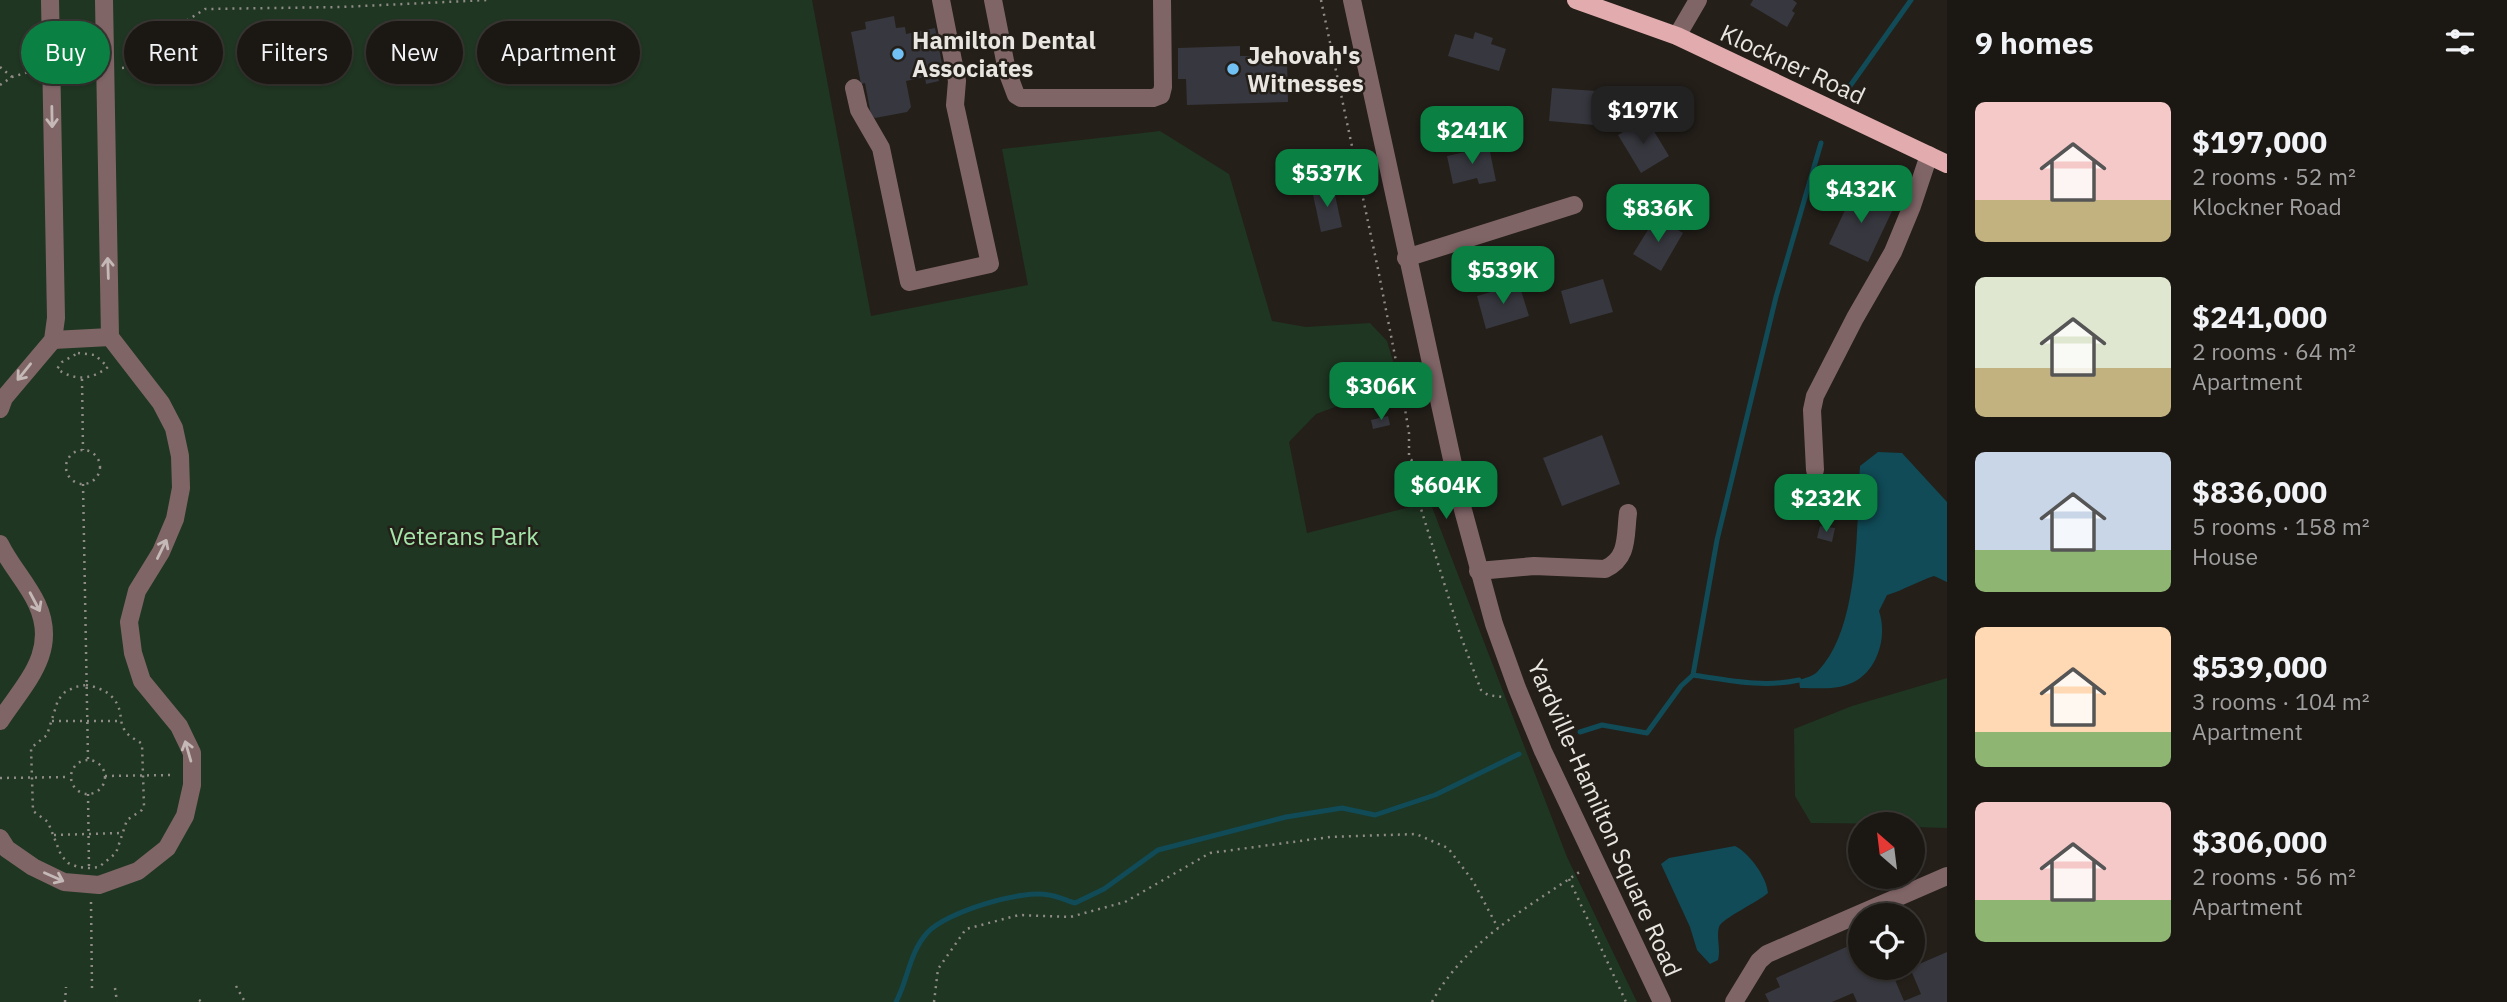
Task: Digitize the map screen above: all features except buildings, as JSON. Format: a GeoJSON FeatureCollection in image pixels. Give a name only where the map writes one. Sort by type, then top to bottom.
{"type":"FeatureCollection","features":[{"type":"Feature","properties":{"kind":"main road","name":"Klockner Road"},"geometry":{"type":"LineString","coordinates":[[1576,0],[1677,36],[1947,164]]}},
{"type":"Feature","properties":{"kind":"street"},"geometry":{"type":"LineString","coordinates":[[50,0],[50,21]]}},
{"type":"Feature","properties":{"kind":"street"},"geometry":{"type":"LineString","coordinates":[[104,0],[104,21]]}},
{"type":"Feature","properties":{"kind":"street"},"geometry":{"type":"LineString","coordinates":[[854,88],[859,110],[881,148],[909,282],[990,264],[954,105],[957,81],[941,0]]}},
{"type":"Feature","properties":{"kind":"street"},"geometry":{"type":"LineString","coordinates":[[993,0],[1007,71],[1016,96],[1153,98],[1161,94],[1163,88],[1162,0]]}},
{"type":"Feature","properties":{"kind":"street","name":"Yardville-Hamilton Square Road"},"geometry":{"type":"LineString","coordinates":[[1352,0],[1406,258],[1478,571],[1518,691],[1543,751],[1662,1002]]}},
{"type":"Feature","properties":{"kind":"street"},"geometry":{"type":"LineString","coordinates":[[1677,36],[1698,0]]}},
{"type":"Feature","properties":{"kind":"street"},"geometry":{"type":"LineString","coordinates":[[0,409],[12,388],[52,340],[56,318],[51,84]]}},
{"type":"Feature","properties":{"kind":"street"},"geometry":{"type":"LineString","coordinates":[[0,838],[7,849],[33,867],[64,882],[89,876],[99,885],[138,871],[167,848],[186,816],[192,775],[191,753],[179,726],[142,681],[133,653],[129,622],[137,591],[161,552],[175,519],[181,488],[180,456],[174,428],[161,402],[110,337],[104,84]]}},
{"type":"Feature","properties":{"kind":"street"},"geometry":{"type":"LineString","coordinates":[[1815,471],[1812,410],[1815,396],[1892,252],[1912,206],[1929,155]]}},
{"type":"Feature","properties":{"kind":"street"},"geometry":{"type":"LineString","coordinates":[[1406,258],[1574,205]]}},
{"type":"Feature","properties":{"kind":"street"},"geometry":{"type":"LineString","coordinates":[[52,340],[110,337]]}},
{"type":"Feature","properties":{"kind":"street"},"geometry":{"type":"LineString","coordinates":[[1478,571],[1534,566],[1605,569],[1616,564],[1624,550],[1628,513]]}},
{"type":"Feature","properties":{"kind":"street"},"geometry":{"type":"LineString","coordinates":[[0,544],[36,602],[45,626],[42,652],[34,671],[0,720]]}},
{"type":"Feature","properties":{"kind":"street"},"geometry":{"type":"LineString","coordinates":[[1734,1002],[1759,961],[1767,954],[1947,876]]}},
{"type":"Feature","properties":{"kind":"path"},"geometry":{"type":"LineString","coordinates":[[110,69],[136,67],[163,49],[180,25],[205,9],[341,7],[487,0]]}},
{"type":"Feature","properties":{"kind":"path"},"geometry":{"type":"LineString","coordinates":[[1321,0],[1378,269],[1409,433],[1409,457],[1423,474],[1417,496],[1480,690],[1496,697],[1518,691]]}},
{"type":"Feature","properties":{"kind":"path"},"geometry":{"type":"LineString","coordinates":[[0,67],[12,77]]}},
{"type":"Feature","properties":{"kind":"path"},"geometry":{"type":"LineString","coordinates":[[0,85],[21,74]]}},
{"type":"Feature","properties":{"kind":"path"},"geometry":{"type":"LineString","coordinates":[[87,353],[103,360],[108,367],[99,374],[82,378],[67,375],[57,369],[70,356],[87,353]]}},
{"type":"Feature","properties":{"kind":"path"},"geometry":{"type":"LineString","coordinates":[[82,378],[83,450]]}},
{"type":"Feature","properties":{"kind":"path"},"geometry":{"type":"LineString","coordinates":[[83,450],[95,454],[100,466],[95,478],[83,484],[71,479],[66,467],[71,455],[83,450]]}},
{"type":"Feature","properties":{"kind":"path"},"geometry":{"type":"LineString","coordinates":[[83,484],[88,759]]}},
{"type":"Feature","properties":{"kind":"path"},"geometry":{"type":"LineString","coordinates":[[86,685],[98,687],[115,700],[127,734],[142,744],[144,806],[127,820],[116,853],[89,876],[68,863],[55,846],[54,835],[48,822],[33,811],[31,777],[31,748],[47,735],[53,710],[65,692],[86,685]]}},
{"type":"Feature","properties":{"kind":"path"},"geometry":{"type":"LineString","coordinates":[[52,721],[121,721]]}},
{"type":"Feature","properties":{"kind":"path"},"geometry":{"type":"LineString","coordinates":[[88,759],[100,764],[105,776],[100,789],[88,794],[75,789],[70,777],[75,764],[88,759]]}},
{"type":"Feature","properties":{"kind":"path"},"geometry":{"type":"LineString","coordinates":[[105,776],[192,775]]}},
{"type":"Feature","properties":{"kind":"path"},"geometry":{"type":"LineString","coordinates":[[0,778],[70,777]]}},
{"type":"Feature","properties":{"kind":"path"},"geometry":{"type":"LineString","coordinates":[[88,794],[92,988]]}},
{"type":"Feature","properties":{"kind":"path"},"geometry":{"type":"LineString","coordinates":[[54,835],[122,833]]}},
{"type":"Feature","properties":{"kind":"path"},"geometry":{"type":"LineString","coordinates":[[934,1002],[938,969],[966,929],[1019,915],[1070,917],[1125,902],[1210,853],[1330,836],[1416,834],[1448,848],[1473,881],[1498,928]]}},
{"type":"Feature","properties":{"kind":"path"},"geometry":{"type":"LineString","coordinates":[[1432,1002],[1444,980],[1485,937],[1595,861]]}},
{"type":"Feature","properties":{"kind":"path"},"geometry":{"type":"LineString","coordinates":[[1569,879],[1626,1002]]}},
{"type":"Feature","properties":{"kind":"path"},"geometry":{"type":"LineString","coordinates":[[236,986],[245,1002]]}},
{"type":"Feature","properties":{"kind":"path"},"geometry":{"type":"LineString","coordinates":[[65,1002],[66,987]]}},
{"type":"Feature","properties":{"kind":"path"},"geometry":{"type":"LineString","coordinates":[[115,988],[117,1002]]}},
{"type":"Feature","properties":{"kind":"green space","name":"Veterans Park"},"geometry":{"type":"Polygon","coordinates":[[[0,0],[812,0],[871,316],[1028,285],[1002,149],[1160,131],[1229,174],[1272,321],[1306,327],[1370,323],[1387,341],[1396,371],[1381,390],[1316,414],[1289,442],[1307,533],[1430,502],[1567,857],[1637,1002],[0,1002],[0,0]]]}},
{"type":"Feature","properties":{"kind":"green space"},"geometry":{"type":"Polygon","coordinates":[[[1947,678],[1947,828],[1925,827],[1925,812],[1848,812],[1848,823],[1811,823],[1795,796],[1794,729],[1852,706],[1947,678]]]}},
{"type":"Feature","properties":{"kind":"water"},"geometry":{"type":"Polygon","coordinates":[[[1878,452],[1902,453],[1947,502],[1947,582],[1934,576],[1887,595],[1879,611],[1882,632],[1878,653],[1867,672],[1859,679],[1838,687],[1800,688],[1799,680],[1818,671],[1832,652],[1842,628],[1854,573],[1860,466],[1878,452]]]}},
{"type":"Feature","properties":{"kind":"water"},"geometry":{"type":"Polygon","coordinates":[[[1735,846],[1756,866],[1768,893],[1721,924],[1718,931],[1718,960],[1710,964],[1697,950],[1690,927],[1661,864],[1669,858],[1735,846]]]}},
{"type":"Feature","properties":{"kind":"waterway"},"geometry":{"type":"LineString","coordinates":[[1850,86],[1911,0]]}},
{"type":"Feature","properties":{"kind":"waterway"},"geometry":{"type":"LineString","coordinates":[[1693,675],[1717,540],[1776,297],[1821,143]]}},
{"type":"Feature","properties":{"kind":"waterway"},"geometry":{"type":"LineString","coordinates":[[1580,732],[1602,725],[1647,733],[1681,686],[1693,675],[1759,683],[1799,680]]}},
{"type":"Feature","properties":{"kind":"waterway"},"geometry":{"type":"LineString","coordinates":[[896,1002],[916,949],[927,933],[950,917],[967,910],[1021,895],[1052,896],[1075,903],[1104,889],[1158,850],[1286,817],[1342,808],[1375,815],[1435,795],[1519,754]]}},
{"type":"Feature","properties":{"kind":"place","name":"Hamilton Dental Associates"},"geometry":{"type":"Point","coordinates":[898,54]}},
{"type":"Feature","properties":{"kind":"place","name":"Jehovah's Witnesses"},"geometry":{"type":"Point","coordinates":[1233,69]}}]}
